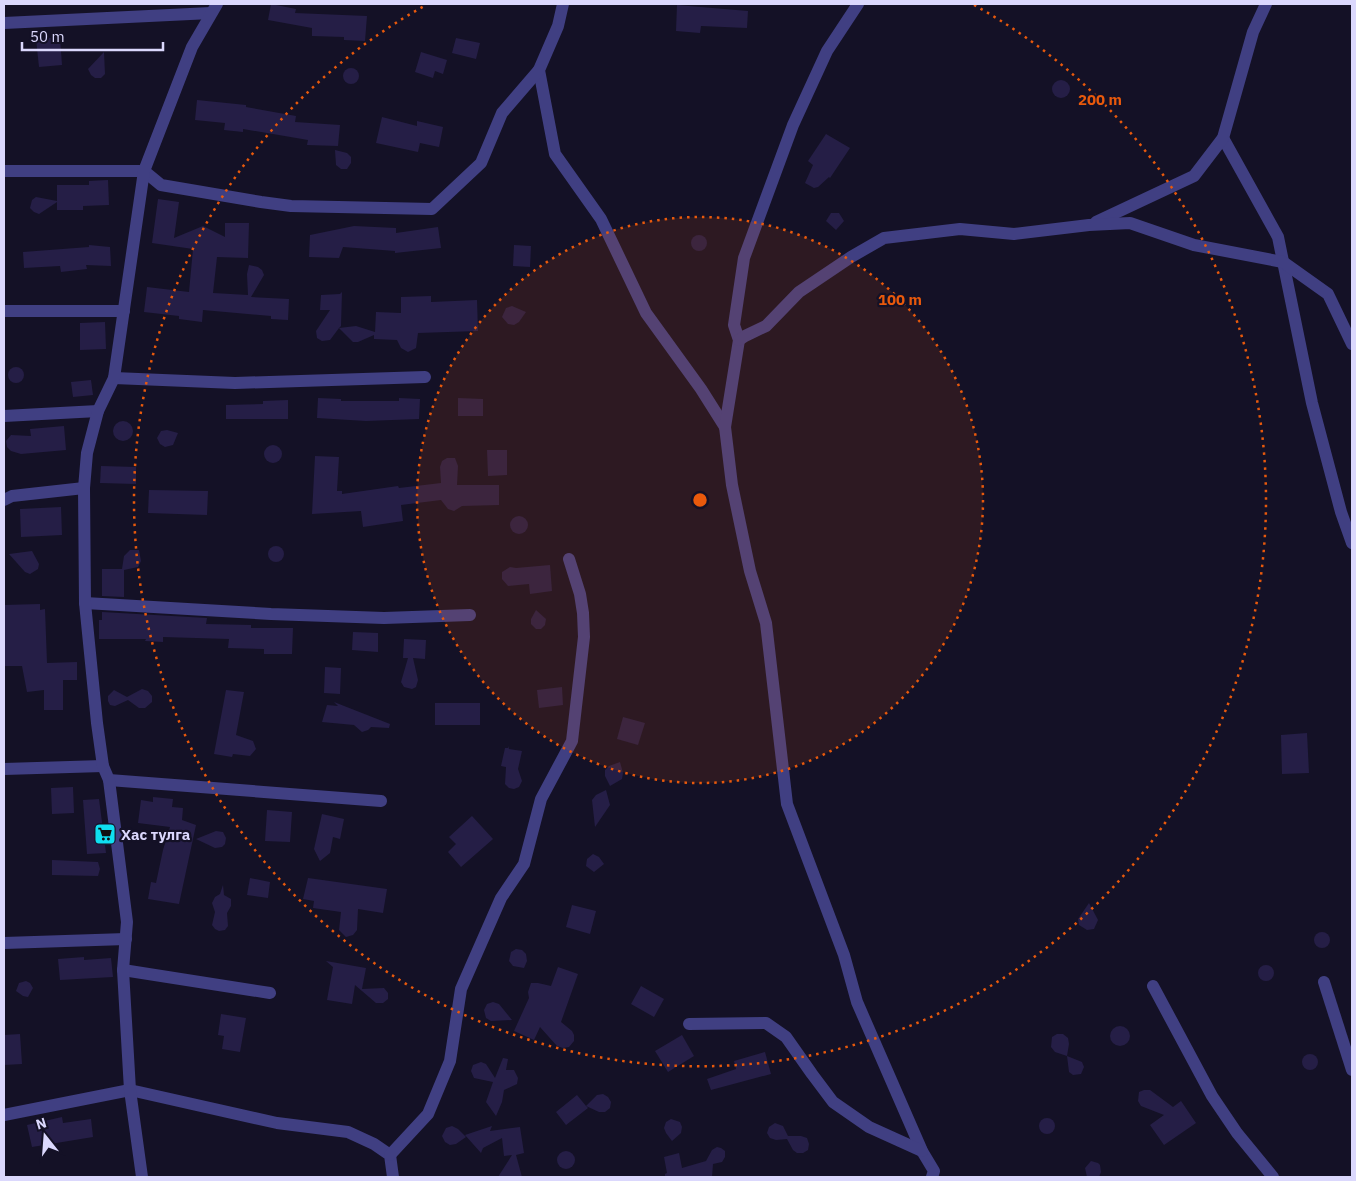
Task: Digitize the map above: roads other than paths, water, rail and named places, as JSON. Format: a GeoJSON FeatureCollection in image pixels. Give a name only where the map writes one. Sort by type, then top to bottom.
{"type":"FeatureCollection","features":[{"type":"Feature","properties":{"kind":"street"},"geometry":{"type":"LineString","coordinates":[[4,171],[144,171],[161,185],[291,206],[432,208],[481,164],[502,113],[539,70],[558,26],[564,4]]}},
{"type":"Feature","properties":{"kind":"street"},"geometry":{"type":"LineString","coordinates":[[858,4],[827,51],[812,84],[794,125],[744,258],[734,325],[739,340],[725,427],[734,495],[750,571],[766,623],[787,804],[844,955],[857,1002],[922,1151],[935,1175]]}},
{"type":"Feature","properties":{"kind":"street"},"geometry":{"type":"LineString","coordinates":[[1089,225],[1194,176],[1223,138],[1253,32],[1266,4]]}},
{"type":"Feature","properties":{"kind":"street"},"geometry":{"type":"LineString","coordinates":[[4,23],[214,8]]}},
{"type":"Feature","properties":{"kind":"street"},"geometry":{"type":"LineString","coordinates":[[142,1177],[130,1090],[124,970],[127,922],[109,780],[103,766],[97,723],[85,603],[84,488],[86,453],[98,410],[114,378],[144,171],[192,47],[214,8]]}},
{"type":"Feature","properties":{"kind":"street"},"geometry":{"type":"LineString","coordinates":[[539,70],[555,154],[601,219],[646,313],[701,389],[725,427]]}},
{"type":"Feature","properties":{"kind":"street"},"geometry":{"type":"LineString","coordinates":[[1223,138],[1278,237],[1312,403],[1341,512],[1352,543]]}},
{"type":"Feature","properties":{"kind":"street"},"geometry":{"type":"LineString","coordinates":[[739,340],[766,326],[798,292],[884,238],[960,229],[1014,234],[1089,225],[1130,223],[1194,246],[1284,262],[1328,294],[1352,344]]}},
{"type":"Feature","properties":{"kind":"street"},"geometry":{"type":"LineString","coordinates":[[4,311],[124,311]]}},
{"type":"Feature","properties":{"kind":"street"},"geometry":{"type":"LineString","coordinates":[[114,378],[235,384],[425,378]]}},
{"type":"Feature","properties":{"kind":"street"},"geometry":{"type":"LineString","coordinates":[[4,416],[98,410]]}},
{"type":"Feature","properties":{"kind":"street"},"geometry":{"type":"LineString","coordinates":[[4,500],[12,496],[84,488]]}},
{"type":"Feature","properties":{"kind":"street"},"geometry":{"type":"LineString","coordinates":[[390,1155],[428,1114],[450,1062],[460,989],[501,898],[524,864],[541,799],[572,741],[584,637],[580,594],[569,559]]}},
{"type":"Feature","properties":{"kind":"street"},"geometry":{"type":"LineString","coordinates":[[85,603],[374,618],[470,615]]}},
{"type":"Feature","properties":{"kind":"street"},"geometry":{"type":"LineString","coordinates":[[4,769],[103,766]]}},
{"type":"Feature","properties":{"kind":"street"},"geometry":{"type":"LineString","coordinates":[[109,780],[381,802]]}},
{"type":"Feature","properties":{"kind":"street"},"geometry":{"type":"LineString","coordinates":[[4,943],[126,939]]}},
{"type":"Feature","properties":{"kind":"street"},"geometry":{"type":"LineString","coordinates":[[124,970],[270,993]]}},
{"type":"Feature","properties":{"kind":"street"},"geometry":{"type":"LineString","coordinates":[[1324,982],[1352,1070]]}},
{"type":"Feature","properties":{"kind":"street"},"geometry":{"type":"LineString","coordinates":[[1152,986],[1212,1096],[1237,1132],[1273,1177]]}},
{"type":"Feature","properties":{"kind":"street"},"geometry":{"type":"LineString","coordinates":[[689,1024],[766,1023],[786,1037],[833,1102],[869,1127],[922,1151]]}},
{"type":"Feature","properties":{"kind":"street"},"geometry":{"type":"LineString","coordinates":[[4,1115],[130,1090],[277,1123],[348,1132],[374,1144],[390,1155],[393,1177]]}},
{"type":"Feature","properties":{"kind":"place","name":"Хас тулга"},"geometry":{"type":"Point","coordinates":[105,834]}}]}
